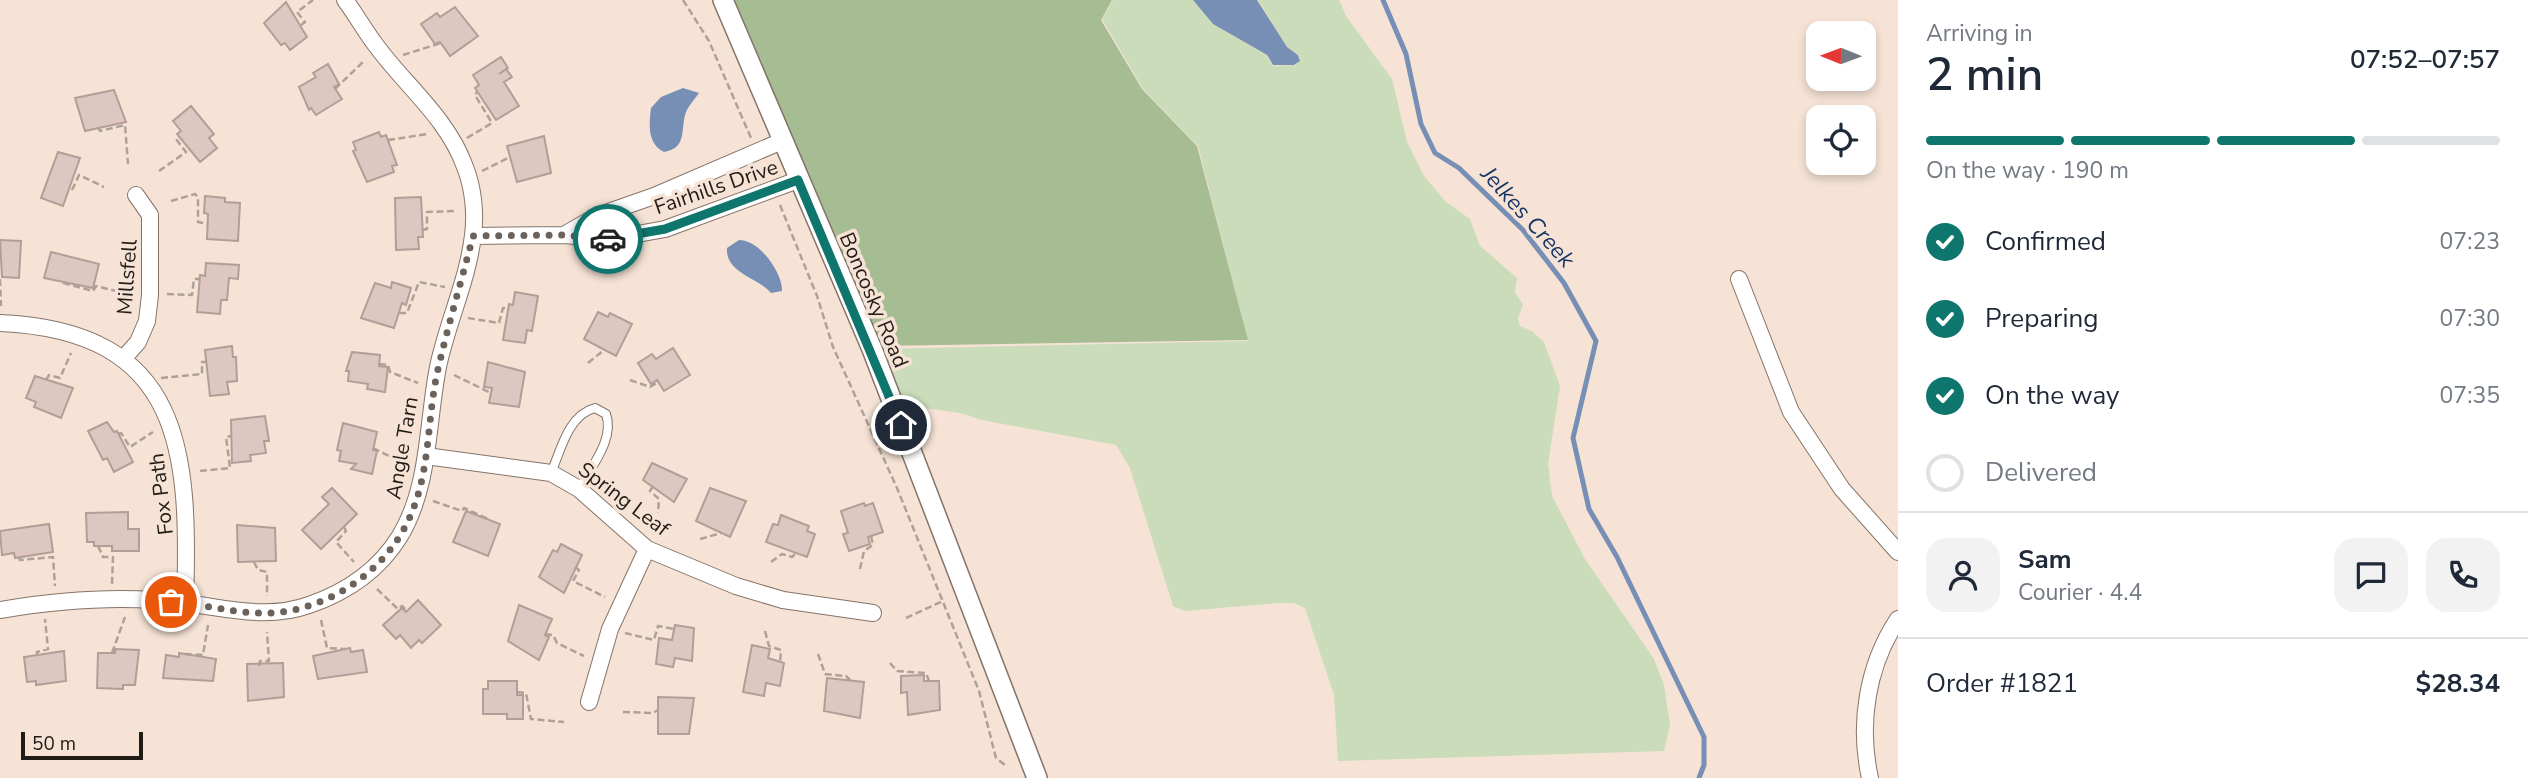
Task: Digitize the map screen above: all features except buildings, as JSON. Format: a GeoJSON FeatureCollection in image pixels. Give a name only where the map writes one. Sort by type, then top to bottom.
{"type":"FeatureCollection","features":[{"type":"Feature","properties":{"kind":"street"},"geometry":{"type":"LineString","coordinates":[[345,0],[377,48],[428,105],[454,144],[469,182],[473,236]]}},
{"type":"Feature","properties":{"kind":"street","name":"Boncosky Road"},"geometry":{"type":"LineString","coordinates":[[723,0],[872,349],[1037,778]]}},
{"type":"Feature","properties":{"kind":"street","name":"Fairhills Drive"},"geometry":{"type":"LineString","coordinates":[[564,235],[597,216],[654,197],[782,141]]}},
{"type":"Feature","properties":{"kind":"street","name":"Fairhills Drive"},"geometry":{"type":"LineString","coordinates":[[473,236],[564,235],[610,239],[665,229],[798,180]]}},
{"type":"Feature","properties":{"kind":"street","name":"Millsfell"},"geometry":{"type":"LineString","coordinates":[[123,359],[138,342],[147,321],[150,295],[150,215],[136,195]]}},
{"type":"Feature","properties":{"kind":"street","name":"Angle Tarn"},"geometry":{"type":"LineString","coordinates":[[0,610],[64,601],[185,603],[228,611],[282,612],[306,607],[347,589],[365,576],[399,538],[412,512],[426,456],[439,365],[473,236]]}},
{"type":"Feature","properties":{"kind":"street"},"geometry":{"type":"LineString","coordinates":[[1739,279],[1791,412],[1842,489],[1898,552]]}},
{"type":"Feature","properties":{"kind":"street","name":"Fox Path"},"geometry":{"type":"LineString","coordinates":[[1,316],[80,335],[123,359],[159,401],[175,436],[182,466],[188,540],[185,603]]}},
{"type":"Feature","properties":{"kind":"street","name":"Spring Leaf"},"geometry":{"type":"LineString","coordinates":[[426,456],[551,473],[579,489],[647,549],[736,586],[773,597],[873,614]]}},
{"type":"Feature","properties":{"kind":"street"},"geometry":{"type":"LineString","coordinates":[[589,702],[610,629],[647,549]]}},
{"type":"Feature","properties":{"kind":"street"},"geometry":{"type":"LineString","coordinates":[[1870,778],[1864,753],[1867,697],[1875,664],[1898,619]]}},
{"type":"Feature","properties":{"kind":"lane"},"geometry":{"type":"LineString","coordinates":[[551,473],[575,419],[583,411],[595,408],[606,414],[610,425],[607,437],[579,489]]}},
{"type":"Feature","properties":{"kind":"path"},"geometry":{"type":"LineString","coordinates":[[301,25],[305,22],[297,12],[313,0]]}},
{"type":"Feature","properties":{"kind":"path"},"geometry":{"type":"LineString","coordinates":[[683,0],[709,41],[758,152]]}},
{"type":"Feature","properties":{"kind":"path"},"geometry":{"type":"LineString","coordinates":[[402,55],[441,43]]}},
{"type":"Feature","properties":{"kind":"path"},"geometry":{"type":"LineString","coordinates":[[335,89],[365,60]]}},
{"type":"Feature","properties":{"kind":"path"},"geometry":{"type":"LineString","coordinates":[[467,138],[492,123],[475,95],[477,92]]}},
{"type":"Feature","properties":{"kind":"path"},"geometry":{"type":"LineString","coordinates":[[99,127],[100,131],[125,125],[128,164]]}},
{"type":"Feature","properties":{"kind":"path"},"geometry":{"type":"LineString","coordinates":[[388,140],[428,134]]}},
{"type":"Feature","properties":{"kind":"path"},"geometry":{"type":"LineString","coordinates":[[159,171],[186,152],[176,139],[179,136]]}},
{"type":"Feature","properties":{"kind":"path"},"geometry":{"type":"LineString","coordinates":[[480,172],[510,158]]}},
{"type":"Feature","properties":{"kind":"path"},"geometry":{"type":"LineString","coordinates":[[72,190],[79,174],[104,187]]}},
{"type":"Feature","properties":{"kind":"path"},"geometry":{"type":"LineString","coordinates":[[774,189],[817,296],[833,347],[897,488],[979,691],[996,758],[1005,765]]}},
{"type":"Feature","properties":{"kind":"path"},"geometry":{"type":"LineString","coordinates":[[171,201],[195,194],[198,222],[208,224]]}},
{"type":"Feature","properties":{"kind":"path"},"geometry":{"type":"LineString","coordinates":[[422,230],[427,229],[427,212],[455,211]]}},
{"type":"Feature","properties":{"kind":"path"},"geometry":{"type":"LineString","coordinates":[[0,279],[1,316]]}},
{"type":"Feature","properties":{"kind":"path"},"geometry":{"type":"LineString","coordinates":[[164,293],[192,295],[194,279],[199,279]]}},
{"type":"Feature","properties":{"kind":"path"},"geometry":{"type":"LineString","coordinates":[[399,313],[407,313],[419,282],[445,287]]}},
{"type":"Feature","properties":{"kind":"path"},"geometry":{"type":"LineString","coordinates":[[63,283],[93,291],[96,286],[132,295]]}},
{"type":"Feature","properties":{"kind":"path"},"geometry":{"type":"LineString","coordinates":[[468,318],[499,323],[503,308],[508,308]]}},
{"type":"Feature","properties":{"kind":"path"},"geometry":{"type":"LineString","coordinates":[[588,363],[604,349]]}},
{"type":"Feature","properties":{"kind":"path"},"geometry":{"type":"LineString","coordinates":[[46,380],[49,375],[61,378],[72,351]]}},
{"type":"Feature","properties":{"kind":"path"},"geometry":{"type":"LineString","coordinates":[[161,377],[202,374],[202,362],[206,362]]}},
{"type":"Feature","properties":{"kind":"path"},"geometry":{"type":"LineString","coordinates":[[379,364],[388,365],[390,372],[418,383]]}},
{"type":"Feature","properties":{"kind":"path"},"geometry":{"type":"LineString","coordinates":[[453,374],[491,393]]}},
{"type":"Feature","properties":{"kind":"path"},"geometry":{"type":"LineString","coordinates":[[630,380],[650,387],[658,382]]}},
{"type":"Feature","properties":{"kind":"path"},"geometry":{"type":"LineString","coordinates":[[118,434],[121,433],[130,447],[156,430]]}},
{"type":"Feature","properties":{"kind":"path"},"geometry":{"type":"LineString","coordinates":[[200,471],[230,468],[226,437],[232,436]]}},
{"type":"Feature","properties":{"kind":"path"},"geometry":{"type":"LineString","coordinates":[[373,448],[409,466]]}},
{"type":"Feature","properties":{"kind":"path"},"geometry":{"type":"LineString","coordinates":[[653,486],[650,491],[659,499],[658,513]]}},
{"type":"Feature","properties":{"kind":"path"},"geometry":{"type":"LineString","coordinates":[[433,501],[462,512],[464,508],[488,519]]}},
{"type":"Feature","properties":{"kind":"path"},"geometry":{"type":"LineString","coordinates":[[344,527],[346,531],[335,542],[356,565]]}},
{"type":"Feature","properties":{"kind":"path"},"geometry":{"type":"LineString","coordinates":[[700,539],[721,533]]}},
{"type":"Feature","properties":{"kind":"path"},"geometry":{"type":"LineString","coordinates":[[860,569],[864,551],[873,545],[871,536]]}},
{"type":"Feature","properties":{"kind":"path"},"geometry":{"type":"LineString","coordinates":[[98,546],[103,557],[113,557],[112,584]]}},
{"type":"Feature","properties":{"kind":"path"},"geometry":{"type":"LineString","coordinates":[[771,562],[782,554],[792,557],[796,553]]}},
{"type":"Feature","properties":{"kind":"path"},"geometry":{"type":"LineString","coordinates":[[19,557],[20,560],[53,557],[55,586]]}},
{"type":"Feature","properties":{"kind":"path"},"geometry":{"type":"LineString","coordinates":[[254,562],[258,570],[267,572],[267,599]]}},
{"type":"Feature","properties":{"kind":"path"},"geometry":{"type":"LineString","coordinates":[[575,567],[579,570],[573,581],[605,597]]}},
{"type":"Feature","properties":{"kind":"path"},"geometry":{"type":"LineString","coordinates":[[377,589],[398,609],[402,606],[407,611]]}},
{"type":"Feature","properties":{"kind":"path"},"geometry":{"type":"LineString","coordinates":[[906,618],[943,601]]}},
{"type":"Feature","properties":{"kind":"path"},"geometry":{"type":"LineString","coordinates":[[112,653],[125,617]]}},
{"type":"Feature","properties":{"kind":"path"},"geometry":{"type":"LineString","coordinates":[[37,656],[37,652],[48,649],[45,619]]}},
{"type":"Feature","properties":{"kind":"path"},"geometry":{"type":"LineString","coordinates":[[321,620],[327,648],[345,649]]}},
{"type":"Feature","properties":{"kind":"path"},"geometry":{"type":"LineString","coordinates":[[185,654],[203,655],[208,625]]}},
{"type":"Feature","properties":{"kind":"path"},"geometry":{"type":"LineString","coordinates":[[625,633],[654,639],[658,626],[674,629]]}},
{"type":"Feature","properties":{"kind":"path"},"geometry":{"type":"LineString","coordinates":[[765,631],[769,646],[780,650],[780,663]]}},
{"type":"Feature","properties":{"kind":"path"},"geometry":{"type":"LineString","coordinates":[[259,666],[260,662],[269,661],[267,632]]}},
{"type":"Feature","properties":{"kind":"path"},"geometry":{"type":"LineString","coordinates":[[545,634],[553,635],[557,643],[584,656]]}},
{"type":"Feature","properties":{"kind":"path"},"geometry":{"type":"LineString","coordinates":[[818,654],[825,674],[846,676],[850,680]]}},
{"type":"Feature","properties":{"kind":"path"},"geometry":{"type":"LineString","coordinates":[[890,663],[897,671],[926,673],[929,681]]}},
{"type":"Feature","properties":{"kind":"path"},"geometry":{"type":"LineString","coordinates":[[517,692],[526,693],[531,719],[564,722]]}},
{"type":"Feature","properties":{"kind":"path"},"geometry":{"type":"LineString","coordinates":[[623,712],[653,713],[658,710]]}},
{"type":"Feature","properties":{"kind":"green space"},"geometry":{"type":"Polygon","coordinates":[[[733,0],[1112,0],[1101,20],[1142,89],[1197,146],[1248,340],[878,346],[733,0]]]}},
{"type":"Feature","properties":{"kind":"green space"},"geometry":{"type":"Polygon","coordinates":[[[1113,0],[1193,0],[1213,24],[1266,55],[1273,66],[1295,65],[1300,61],[1299,55],[1287,47],[1258,0],[1339,0],[1346,16],[1392,79],[1407,142],[1424,176],[1445,201],[1470,219],[1480,246],[1517,278],[1515,292],[1523,305],[1518,318],[1520,326],[1532,331],[1544,342],[1560,386],[1548,464],[1552,496],[1585,559],[1654,659],[1664,685],[1670,725],[1664,751],[1338,761],[1334,695],[1305,608],[1294,603],[1185,611],[1173,606],[1130,468],[1116,445],[982,420],[960,413],[903,405],[879,349],[1248,341],[1198,146],[1143,89],[1102,19],[1113,0]]]}},
{"type":"Feature","properties":{"kind":"water"},"geometry":{"type":"Polygon","coordinates":[[[1193,0],[1257,0],[1287,47],[1298,55],[1300,61],[1294,65],[1273,65],[1267,55],[1213,24],[1193,0]]]}},
{"type":"Feature","properties":{"kind":"water"},"geometry":{"type":"Polygon","coordinates":[[[683,88],[699,93],[686,112],[680,142],[672,150],[664,152],[652,139],[651,108],[661,97],[683,88]]]}},
{"type":"Feature","properties":{"kind":"water"},"geometry":{"type":"Polygon","coordinates":[[[739,240],[763,252],[779,276],[782,291],[771,293],[731,263],[727,248],[739,240]]]}},
{"type":"Feature","properties":{"kind":"waterway","name":"Jelkes Creek"},"geometry":{"type":"LineString","coordinates":[[1383,0],[1406,54],[1421,124],[1435,153],[1459,168],[1523,230],[1564,283],[1596,341],[1573,438],[1589,509],[1617,557],[1704,737],[1704,765],[1699,778]]}},
{"type":"Feature","properties":{"kind":"way so far"},"geometry":{"type":"LineString","coordinates":[[171,602],[228,611],[282,612],[328,599],[365,576],[399,538],[418,494],[439,365],[473,236],[564,235],[608,239]]}},
{"type":"Feature","properties":{"kind":"route"},"geometry":{"type":"LineString","coordinates":[[608,239],[665,229],[798,180],[872,349],[901,425]]}}]}
